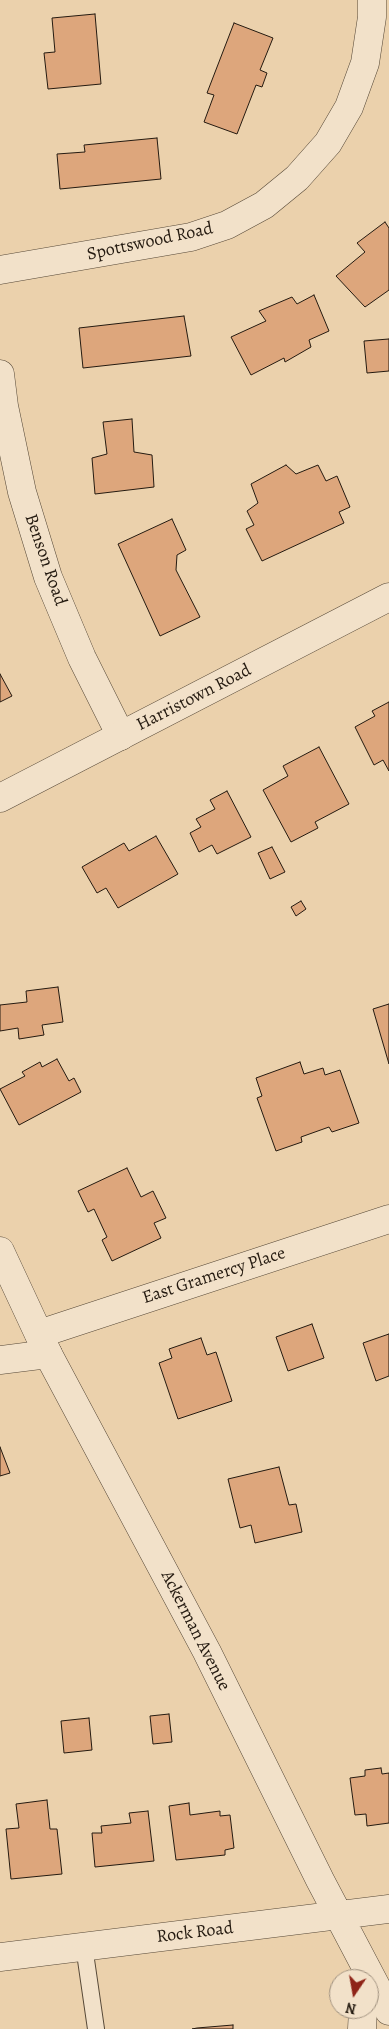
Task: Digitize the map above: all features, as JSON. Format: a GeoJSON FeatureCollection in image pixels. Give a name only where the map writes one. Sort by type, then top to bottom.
{"type":"FeatureCollection","features":[{"type":"Feature","properties":{"kind":"street","name":"Spottswood Road"},"geometry":{"type":"LineString","coordinates":[[0,270],[191,237],[227,225],[264,205],[303,171],[328,143],[349,107],[365,63],[372,17],[372,0]]}},
{"type":"Feature","properties":{"kind":"street","name":"Benson Road"},"geometry":{"type":"LineString","coordinates":[[0,374],[4,406],[22,492],[48,577],[82,658],[121,736]]}},
{"type":"Feature","properties":{"kind":"street","name":"Harristown Road"},"geometry":{"type":"LineString","coordinates":[[0,798],[389,598]]}},
{"type":"Feature","properties":{"kind":"street","name":"East Gramercy Place"},"geometry":{"type":"LineString","coordinates":[[0,1360],[389,1219]]}},
{"type":"Feature","properties":{"kind":"street","name":"Ackerman Avenue"},"geometry":{"type":"LineString","coordinates":[[0,1251],[44,1344],[207,1652],[365,1969]]}},
{"type":"Feature","properties":{"kind":"street","name":"Rock Road"},"geometry":{"type":"LineString","coordinates":[[0,1957],[389,1909]]}},
{"type":"Feature","properties":{"kind":"street","name":"Ackerman Avenue"},"geometry":{"type":"LineString","coordinates":[[379,1994],[389,2011]]}},
{"type":"Feature","properties":{"kind":"lane"},"geometry":{"type":"LineString","coordinates":[[84,1946],[96,2029]]}},
{"type":"Feature","properties":{"kind":"building"},"geometry":{"type":"Polygon","coordinates":[[[95,14],[101,84],[48,89],[44,53],[55,52],[52,18],[95,14]]]}},
{"type":"Feature","properties":{"kind":"building"},"geometry":{"type":"Polygon","coordinates":[[[234,23],[273,38],[260,70],[267,73],[262,87],[256,85],[237,134],[204,122],[214,95],[207,93],[234,23]]]}},
{"type":"Feature","properties":{"kind":"building"},"geometry":{"type":"Polygon","coordinates":[[[157,138],[161,179],[60,189],[57,154],[85,152],[84,145],[157,138]]]}},
{"type":"Feature","properties":{"kind":"building"},"geometry":{"type":"Polygon","coordinates":[[[385,222],[389,228],[389,290],[365,307],[336,276],[365,252],[357,243],[385,222]]]}},
{"type":"Feature","properties":{"kind":"building"},"geometry":{"type":"Polygon","coordinates":[[[314,295],[329,331],[309,340],[311,347],[285,362],[284,358],[251,375],[231,337],[266,321],[259,311],[292,297],[297,304],[314,295]]]}},
{"type":"Feature","properties":{"kind":"building"},"geometry":{"type":"Polygon","coordinates":[[[184,316],[191,356],[83,368],[79,328],[184,316]]]}},
{"type":"Feature","properties":{"kind":"building"},"geometry":{"type":"Polygon","coordinates":[[[389,339],[389,371],[367,373],[364,341],[389,339]]]}},
{"type":"Feature","properties":{"kind":"building"},"geometry":{"type":"Polygon","coordinates":[[[132,419],[134,452],[152,455],[154,487],[95,494],[92,458],[107,454],[103,422],[132,419]]]}},
{"type":"Feature","properties":{"kind":"building"},"geometry":{"type":"Polygon","coordinates":[[[286,465],[296,474],[318,465],[326,481],[337,476],[350,507],[339,512],[344,523],[262,561],[246,529],[254,525],[247,511],[258,503],[251,484],[286,465]]]}},
{"type":"Feature","properties":{"kind":"building"},"geometry":{"type":"Polygon","coordinates":[[[172,519],[186,550],[177,555],[176,570],[200,617],[160,636],[118,544],[172,519]]]}},
{"type":"Feature","properties":{"kind":"building"},"geometry":{"type":"Polygon","coordinates":[[[0,674],[12,696],[0,702],[0,674]]]}},
{"type":"Feature","properties":{"kind":"building"},"geometry":{"type":"Polygon","coordinates":[[[389,702],[389,771],[383,760],[374,765],[355,727],[375,716],[372,711],[389,702]]]}},
{"type":"Feature","properties":{"kind":"building"},"geometry":{"type":"Polygon","coordinates":[[[319,747],[349,804],[315,822],[318,828],[291,842],[263,790],[288,776],[283,766],[319,747]]]}},
{"type":"Feature","properties":{"kind":"building"},"geometry":{"type":"Polygon","coordinates":[[[227,791],[251,837],[217,854],[212,845],[199,852],[190,833],[201,827],[196,819],[215,809],[210,800],[227,791]]]}},
{"type":"Feature","properties":{"kind":"building"},"geometry":{"type":"Polygon","coordinates":[[[156,836],[178,874],[118,908],[106,888],[97,893],[82,867],[124,843],[129,851],[156,836]]]}},
{"type":"Feature","properties":{"kind":"building"},"geometry":{"type":"Polygon","coordinates":[[[272,847],[285,872],[270,879],[258,853],[272,847]]]}},
{"type":"Feature","properties":{"kind":"building"},"geometry":{"type":"Polygon","coordinates":[[[301,901],[306,909],[296,916],[291,907],[301,901]]]}},
{"type":"Feature","properties":{"kind":"building"},"geometry":{"type":"Polygon","coordinates":[[[58,987],[63,1022],[42,1025],[44,1035],[19,1039],[18,1028],[0,1031],[0,1005],[27,1002],[26,991],[58,987]]]}},
{"type":"Feature","properties":{"kind":"building"},"geometry":{"type":"Polygon","coordinates":[[[389,1004],[389,1064],[373,1009],[389,1004]]]}},
{"type":"Feature","properties":{"kind":"building"},"geometry":{"type":"Polygon","coordinates":[[[57,1059],[69,1081],[74,1078],[81,1092],[19,1125],[0,1089],[25,1076],[22,1072],[40,1062],[42,1067],[57,1059]]]}},
{"type":"Feature","properties":{"kind":"building"},"geometry":{"type":"Polygon","coordinates":[[[300,1062],[304,1074],[323,1068],[325,1075],[340,1070],[359,1123],[332,1132],[329,1127],[301,1137],[302,1142],[276,1151],[257,1098],[262,1096],[256,1078],[300,1062]]]}},
{"type":"Feature","properties":{"kind":"building"},"geometry":{"type":"Polygon","coordinates":[[[127,1168],[141,1197],[153,1191],[166,1218],[154,1223],[161,1238],[112,1261],[102,1240],[107,1237],[94,1209],[88,1212],[78,1191],[127,1168]]]}},
{"type":"Feature","properties":{"kind":"building"},"geometry":{"type":"Polygon","coordinates":[[[312,1324],[324,1358],[288,1371],[276,1337],[312,1324]]]}},
{"type":"Feature","properties":{"kind":"building"},"geometry":{"type":"Polygon","coordinates":[[[389,1334],[389,1376],[376,1381],[363,1343],[389,1334]]]}},
{"type":"Feature","properties":{"kind":"building"},"geometry":{"type":"Polygon","coordinates":[[[201,1338],[207,1355],[216,1352],[232,1401],[178,1419],[159,1363],[172,1358],[169,1349],[201,1338]]]}},
{"type":"Feature","properties":{"kind":"building"},"geometry":{"type":"Polygon","coordinates":[[[0,1447],[10,1473],[0,1476],[0,1447]]]}},
{"type":"Feature","properties":{"kind":"building"},"geometry":{"type":"Polygon","coordinates":[[[279,1467],[289,1505],[296,1504],[302,1532],[255,1543],[251,1525],[240,1528],[228,1479],[279,1467]]]}},
{"type":"Feature","properties":{"kind":"building"},"geometry":{"type":"Polygon","coordinates":[[[169,1714],[172,1742],[153,1744],[150,1716],[169,1714]]]}},
{"type":"Feature","properties":{"kind":"building"},"geometry":{"type":"Polygon","coordinates":[[[89,1718],[92,1750],[64,1753],[61,1721],[89,1718]]]}},
{"type":"Feature","properties":{"kind":"building"},"geometry":{"type":"Polygon","coordinates":[[[381,1768],[382,1774],[389,1773],[389,1823],[367,1826],[366,1814],[355,1815],[350,1778],[365,1776],[365,1770],[381,1768]]]}},
{"type":"Feature","properties":{"kind":"building"},"geometry":{"type":"Polygon","coordinates":[[[47,1800],[50,1829],[57,1829],[62,1874],[11,1879],[6,1829],[19,1828],[16,1804],[47,1800]]]}},
{"type":"Feature","properties":{"kind":"building"},"geometry":{"type":"Polygon","coordinates":[[[189,1803],[190,1815],[220,1811],[220,1816],[230,1815],[234,1848],[225,1850],[225,1855],[176,1860],[169,1806],[189,1803]]]}},
{"type":"Feature","properties":{"kind":"building"},"geometry":{"type":"Polygon","coordinates":[[[148,1811],[154,1861],[95,1867],[92,1833],[102,1833],[101,1826],[131,1823],[129,1813],[148,1811]]]}},
{"type":"Feature","properties":{"kind":"building"},"geometry":{"type":"Polygon","coordinates":[[[233,2025],[233,2029],[192,2029],[197,2028],[233,2025]]]}}]}
